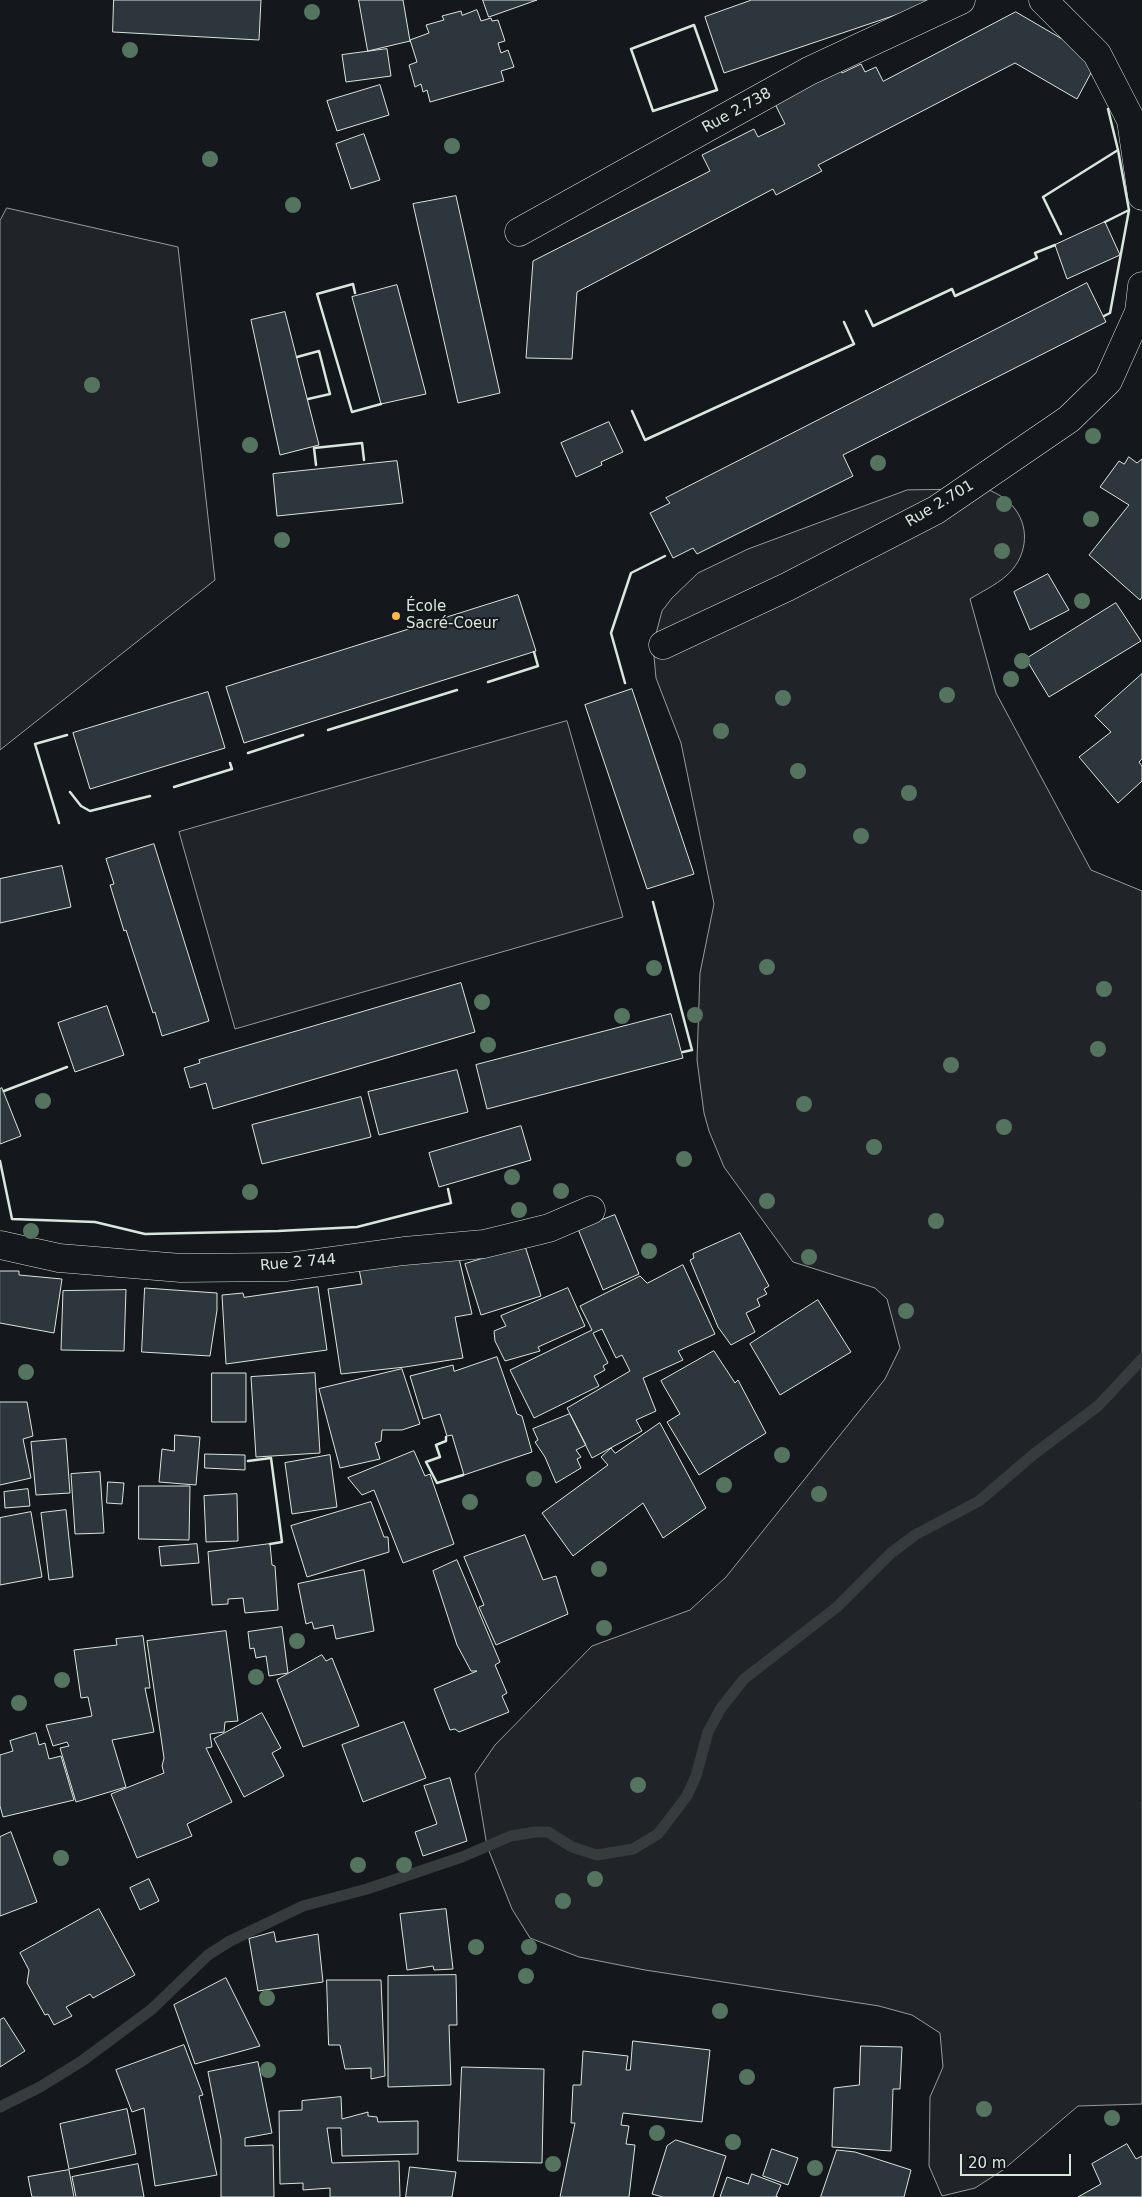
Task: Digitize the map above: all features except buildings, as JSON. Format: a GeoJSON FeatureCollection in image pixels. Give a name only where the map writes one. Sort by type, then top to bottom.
{"type":"FeatureCollection","features":[{"type":"Feature","properties":{"kind":"street","name":"Rue 2.738"},"geometry":{"type":"LineString","coordinates":[[519,232],[809,71],[961,0]]}},
{"type":"Feature","properties":{"kind":"street"},"geometry":{"type":"LineString","coordinates":[[1043,0],[1097,54],[1131,120],[1142,196]]}},
{"type":"Feature","properties":{"kind":"street","name":"Rue 2.701"},"geometry":{"type":"LineString","coordinates":[[663,646],[787,587],[936,510],[1069,419],[1108,381],[1138,312],[1142,286]]}},
{"type":"Feature","properties":{"kind":"street","name":"Rue 2 744"},"geometry":{"type":"LineString","coordinates":[[0,1245],[59,1258],[180,1268],[288,1267],[404,1251],[484,1244],[549,1228],[591,1210]]}},
{"type":"Feature","properties":{"kind":"shaded area"},"geometry":{"type":"Polygon","coordinates":[[[7,208],[178,247],[215,580],[0,750],[0,221],[7,208]]]}},
{"type":"Feature","properties":{"kind":"shaded area"},"geometry":{"type":"Polygon","coordinates":[[[987,489],[1012,505],[1020,517],[1024,535],[1022,553],[1013,569],[998,582],[970,599],[996,693],[1091,870],[1142,891],[1142,2104],[1078,2106],[1003,2170],[975,2188],[942,2196],[929,2166],[930,2097],[943,2067],[940,2033],[912,2015],[879,2006],[645,1970],[579,1957],[530,1938],[512,1909],[487,1846],[475,1774],[495,1745],[592,1646],[690,1610],[726,1577],[885,1379],[900,1348],[887,1299],[875,1288],[793,1262],[724,1167],[709,1131],[704,1113],[697,1060],[700,973],[714,904],[681,743],[656,678],[653,645],[662,611],[672,598],[698,573],[748,549],[907,490],[987,489]]]}},
{"type":"Feature","properties":{"kind":"shaded area"},"geometry":{"type":"Polygon","coordinates":[[[567,721],[623,917],[235,1029],[179,832],[567,721]]]}},
{"type":"Feature","properties":{"kind":"waterway"},"geometry":{"type":"LineString","coordinates":[[0,2107],[40,2087],[82,2061],[152,2009],[208,1955],[230,1941],[303,1906],[367,1889],[462,1857],[511,1836],[548,1832],[572,1847],[597,1855],[633,1849],[658,1834],[687,1796],[696,1776],[708,1732],[721,1708],[744,1679],[837,1607],[891,1553],[915,1535],[979,1501],[1034,1454],[1098,1406],[1142,1359]]}},
{"type":"Feature","properties":{"kind":"wall"},"geometry":{"type":"LineString","coordinates":[[694,25],[717,90],[653,111],[631,49],[694,25]]}},
{"type":"Feature","properties":{"kind":"wall"},"geometry":{"type":"LineString","coordinates":[[1061,234],[1043,197],[1118,150],[1108,109]]}},
{"type":"Feature","properties":{"kind":"wall"},"geometry":{"type":"LineString","coordinates":[[1105,222],[1129,210],[1118,150]]}},
{"type":"Feature","properties":{"kind":"wall"},"geometry":{"type":"LineString","coordinates":[[1104,316],[1110,313],[1129,210]]}},
{"type":"Feature","properties":{"kind":"wall"},"geometry":{"type":"LineString","coordinates":[[866,311],[873,326],[952,289],[955,296],[1037,258],[1035,253],[1055,245]]}},
{"type":"Feature","properties":{"kind":"wall"},"geometry":{"type":"LineString","coordinates":[[355,293],[353,284],[317,294],[352,412],[381,404]]}},
{"type":"Feature","properties":{"kind":"wall"},"geometry":{"type":"LineString","coordinates":[[632,411],[645,440],[854,344],[844,322]]}},
{"type":"Feature","properties":{"kind":"wall"},"geometry":{"type":"LineString","coordinates":[[297,357],[319,351],[330,394],[308,399]]}},
{"type":"Feature","properties":{"kind":"wall"},"geometry":{"type":"LineString","coordinates":[[316,465],[314,448],[362,443],[364,460]]}},
{"type":"Feature","properties":{"kind":"wall"},"geometry":{"type":"LineString","coordinates":[[625,683],[611,633],[631,573],[665,556]]}},
{"type":"Feature","properties":{"kind":"wall"},"geometry":{"type":"LineString","coordinates":[[488,682],[538,666],[534,652]]}},
{"type":"Feature","properties":{"kind":"wall"},"geometry":{"type":"LineString","coordinates":[[328,730],[457,690]]}},
{"type":"Feature","properties":{"kind":"wall"},"geometry":{"type":"LineString","coordinates":[[59,823],[35,744],[67,735]]}},
{"type":"Feature","properties":{"kind":"wall"},"geometry":{"type":"LineString","coordinates":[[248,753],[303,735]]}},
{"type":"Feature","properties":{"kind":"wall"},"geometry":{"type":"LineString","coordinates":[[174,787],[232,769],[230,763]]}},
{"type":"Feature","properties":{"kind":"wall"},"geometry":{"type":"LineString","coordinates":[[70,792],[81,806],[90,811],[150,796]]}},
{"type":"Feature","properties":{"kind":"wall"},"geometry":{"type":"LineString","coordinates":[[653,902],[692,1050],[683,1052]]}},
{"type":"Feature","properties":{"kind":"wall"},"geometry":{"type":"LineString","coordinates":[[4,1091],[67,1067]]}},
{"type":"Feature","properties":{"kind":"wall"},"geometry":{"type":"LineString","coordinates":[[0,1161],[12,1219],[95,1222],[145,1234],[357,1227],[451,1203],[448,1189]]}},
{"type":"Feature","properties":{"kind":"wall"},"geometry":{"type":"LineString","coordinates":[[446,1437],[446,1441],[436,1445],[440,1457],[426,1462],[437,1483],[463,1475]]}},
{"type":"Feature","properties":{"kind":"wall"},"geometry":{"type":"LineString","coordinates":[[248,1461],[271,1458],[282,1542],[270,1544]]}},
{"type":"Feature","properties":{"kind":"place","name":"École Sacré-Coeur"},"geometry":{"type":"Point","coordinates":[396,616]}}]}
